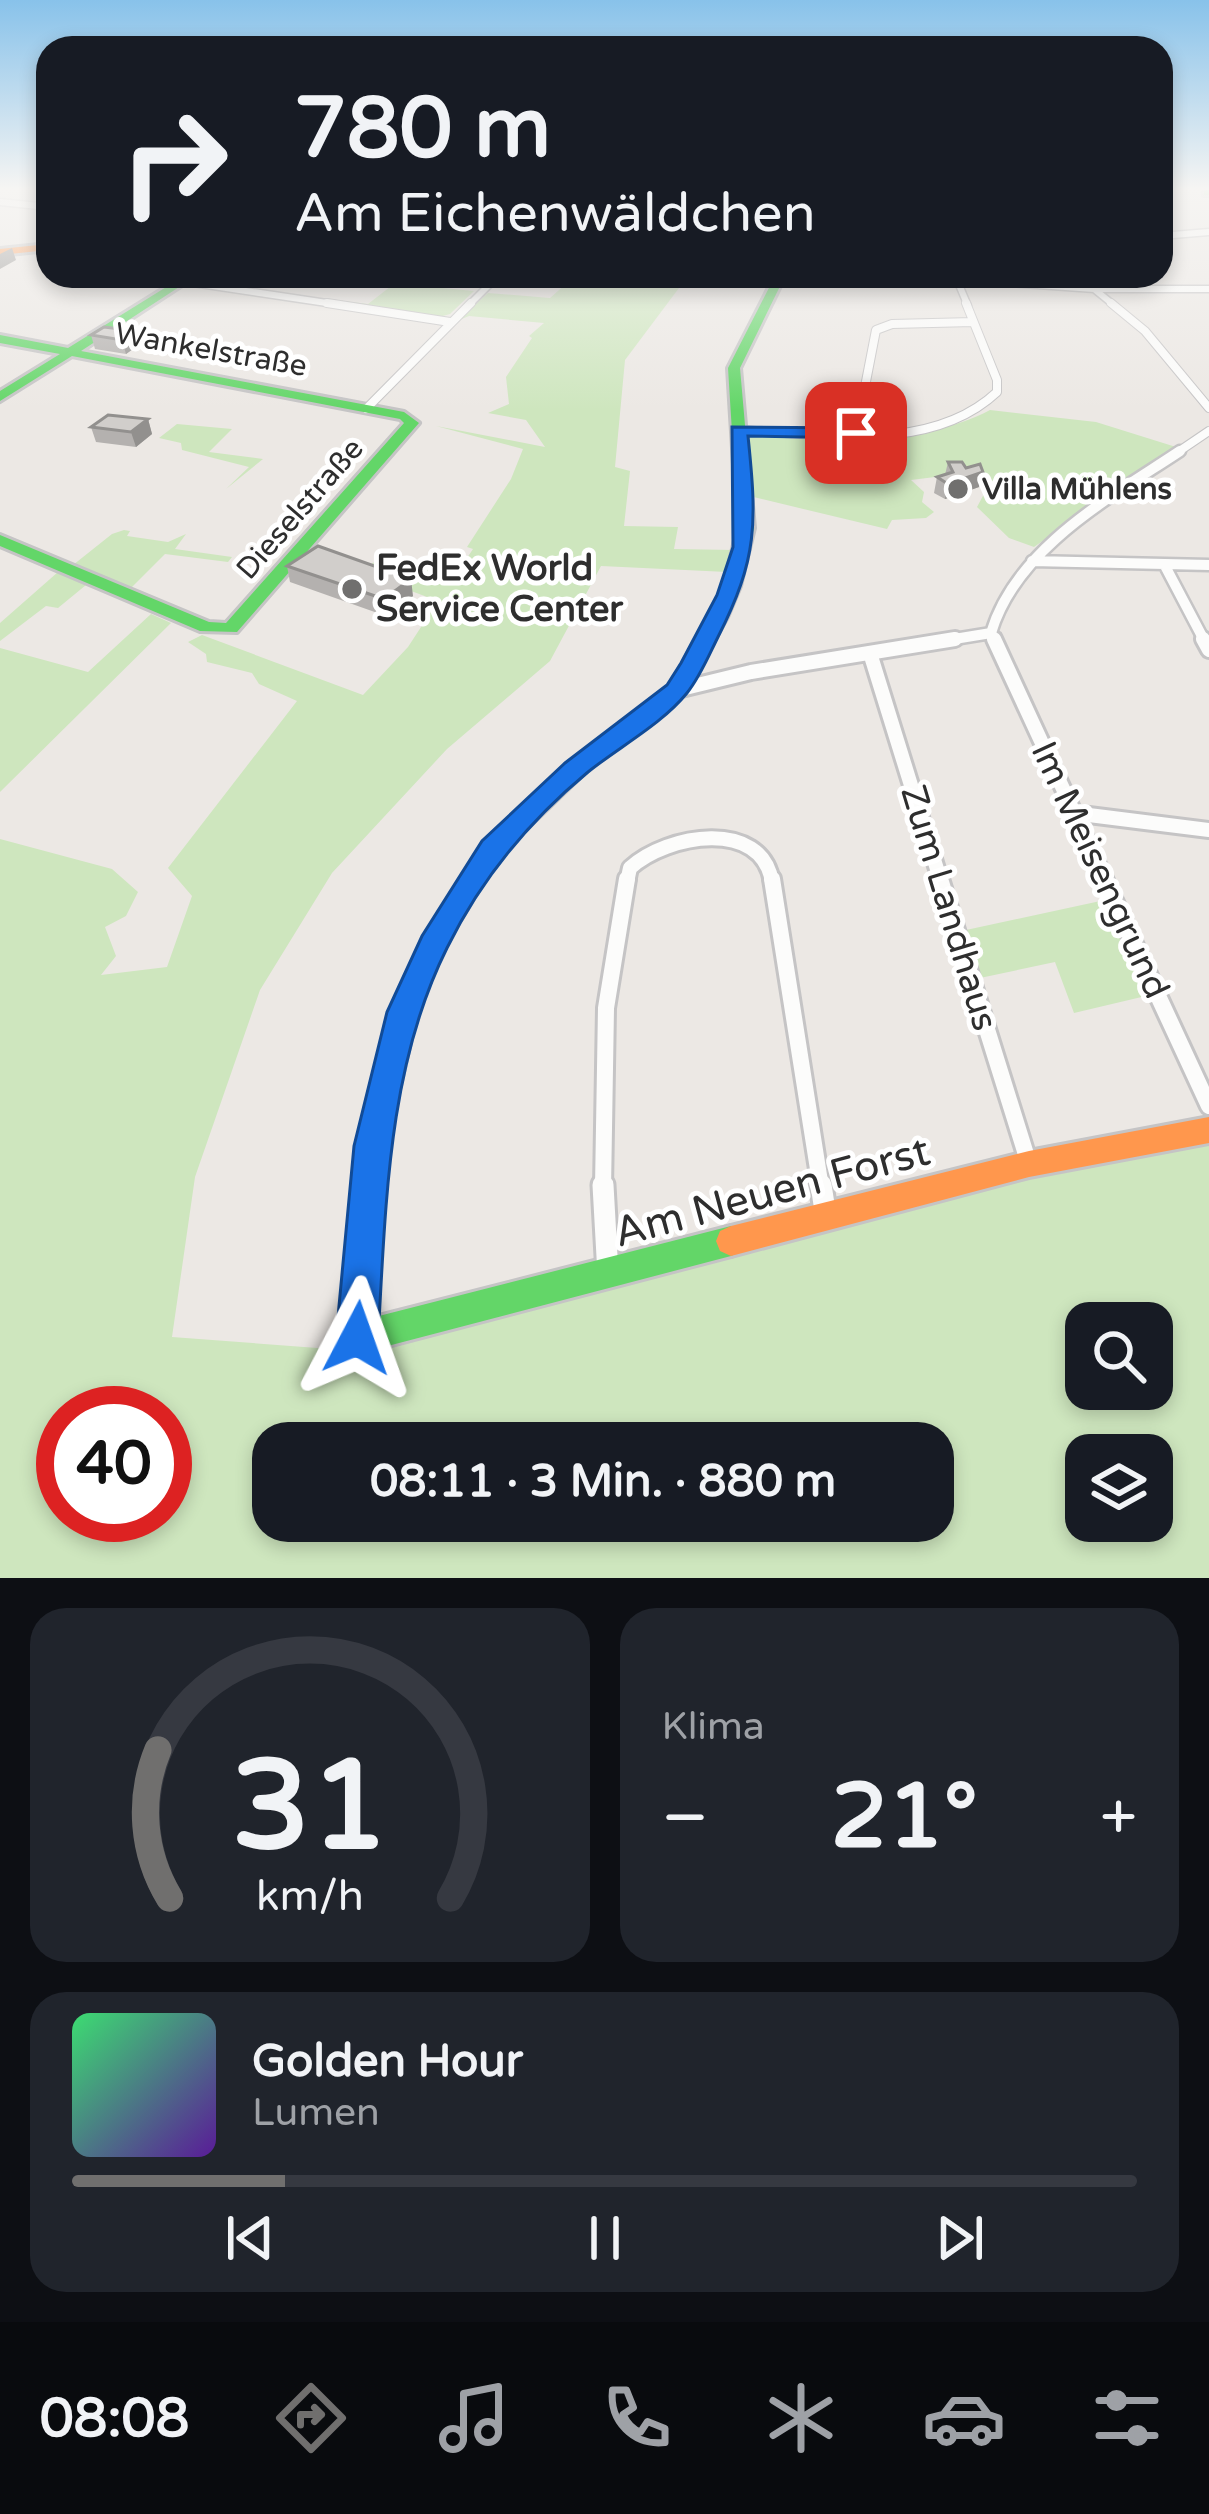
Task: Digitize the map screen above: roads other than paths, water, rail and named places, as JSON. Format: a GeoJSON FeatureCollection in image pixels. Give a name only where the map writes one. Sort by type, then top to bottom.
{"type":"FeatureCollection","features":[{"type":"Feature","properties":{"kind":"street"},"geometry":{"type":"LineString","coordinates":[[0,397],[172,288]]}},
{"type":"Feature","properties":{"kind":"street"},"geometry":{"type":"LineString","coordinates":[[248,288],[450,322]]}},
{"type":"Feature","properties":{"kind":"street"},"geometry":{"type":"LineString","coordinates":[[366,409],[485,288]]}},
{"type":"Feature","properties":{"kind":"street"},"geometry":{"type":"LineString","coordinates":[[677,690],[718,617],[741,558],[746,528],[734,368],[774,288]]}},
{"type":"Feature","properties":{"kind":"street"},"geometry":{"type":"LineString","coordinates":[[738,430],[856,433],[926,429],[966,418],[997,392],[997,380],[960,288]]}},
{"type":"Feature","properties":{"kind":"street"},"geometry":{"type":"LineString","coordinates":[[1079,288],[1209,289]]}},
{"type":"Feature","properties":{"kind":"street"},"geometry":{"type":"LineString","coordinates":[[1094,289],[1144,331],[1209,408]]}},
{"type":"Feature","properties":{"kind":"street"},"geometry":{"type":"LineString","coordinates":[[856,433],[876,330],[892,324],[973,322]]}},
{"type":"Feature","properties":{"kind":"street","name":"Wankelstraße"},"geometry":{"type":"LineString","coordinates":[[0,339],[411,419]]}},
{"type":"Feature","properties":{"kind":"street","name":"Dieselstraße"},"geometry":{"type":"LineString","coordinates":[[0,540],[222,631],[237,625],[256,604],[411,427],[411,419]]}},
{"type":"Feature","properties":{"kind":"street"},"geometry":{"type":"LineString","coordinates":[[677,690],[751,672],[992,633],[1007,593],[1032,561],[1209,431]]}},
{"type":"Feature","properties":{"kind":"street"},"geometry":{"type":"LineString","coordinates":[[1032,561],[1209,565]]}},
{"type":"Feature","properties":{"kind":"street"},"geometry":{"type":"LineString","coordinates":[[1164,564],[1209,650]]}},
{"type":"Feature","properties":{"kind":"street","name":"Im Meisengrund"},"geometry":{"type":"LineString","coordinates":[[992,633],[1209,1106]]}},
{"type":"Feature","properties":{"kind":"street","name":"Zum Landhaus"},"geometry":{"type":"LineString","coordinates":[[870,653],[1029,1164]]}},
{"type":"Feature","properties":{"kind":"street","name":"Am Neuen Forst"},"geometry":{"type":"LineString","coordinates":[[677,690],[574,770],[492,848],[433,945],[404,1012],[372,1146],[357,1338],[1029,1164],[1209,1130]]}},
{"type":"Feature","properties":{"kind":"street"},"geometry":{"type":"LineString","coordinates":[[1073,813],[1209,830]]}},
{"type":"Feature","properties":{"kind":"street"},"geometry":{"type":"LineString","coordinates":[[609,1276],[603,1246],[603,1046],[608,980],[630,868],[651,851],[729,838],[755,846],[769,861],[826,1217]]}},
{"type":"Feature","properties":{"kind":"place","name":"Villa Mühlens"},"geometry":{"type":"Point","coordinates":[958,489]}},
{"type":"Feature","properties":{"kind":"place","name":"FedEx World Service Center"},"geometry":{"type":"Point","coordinates":[352,589]}}]}
